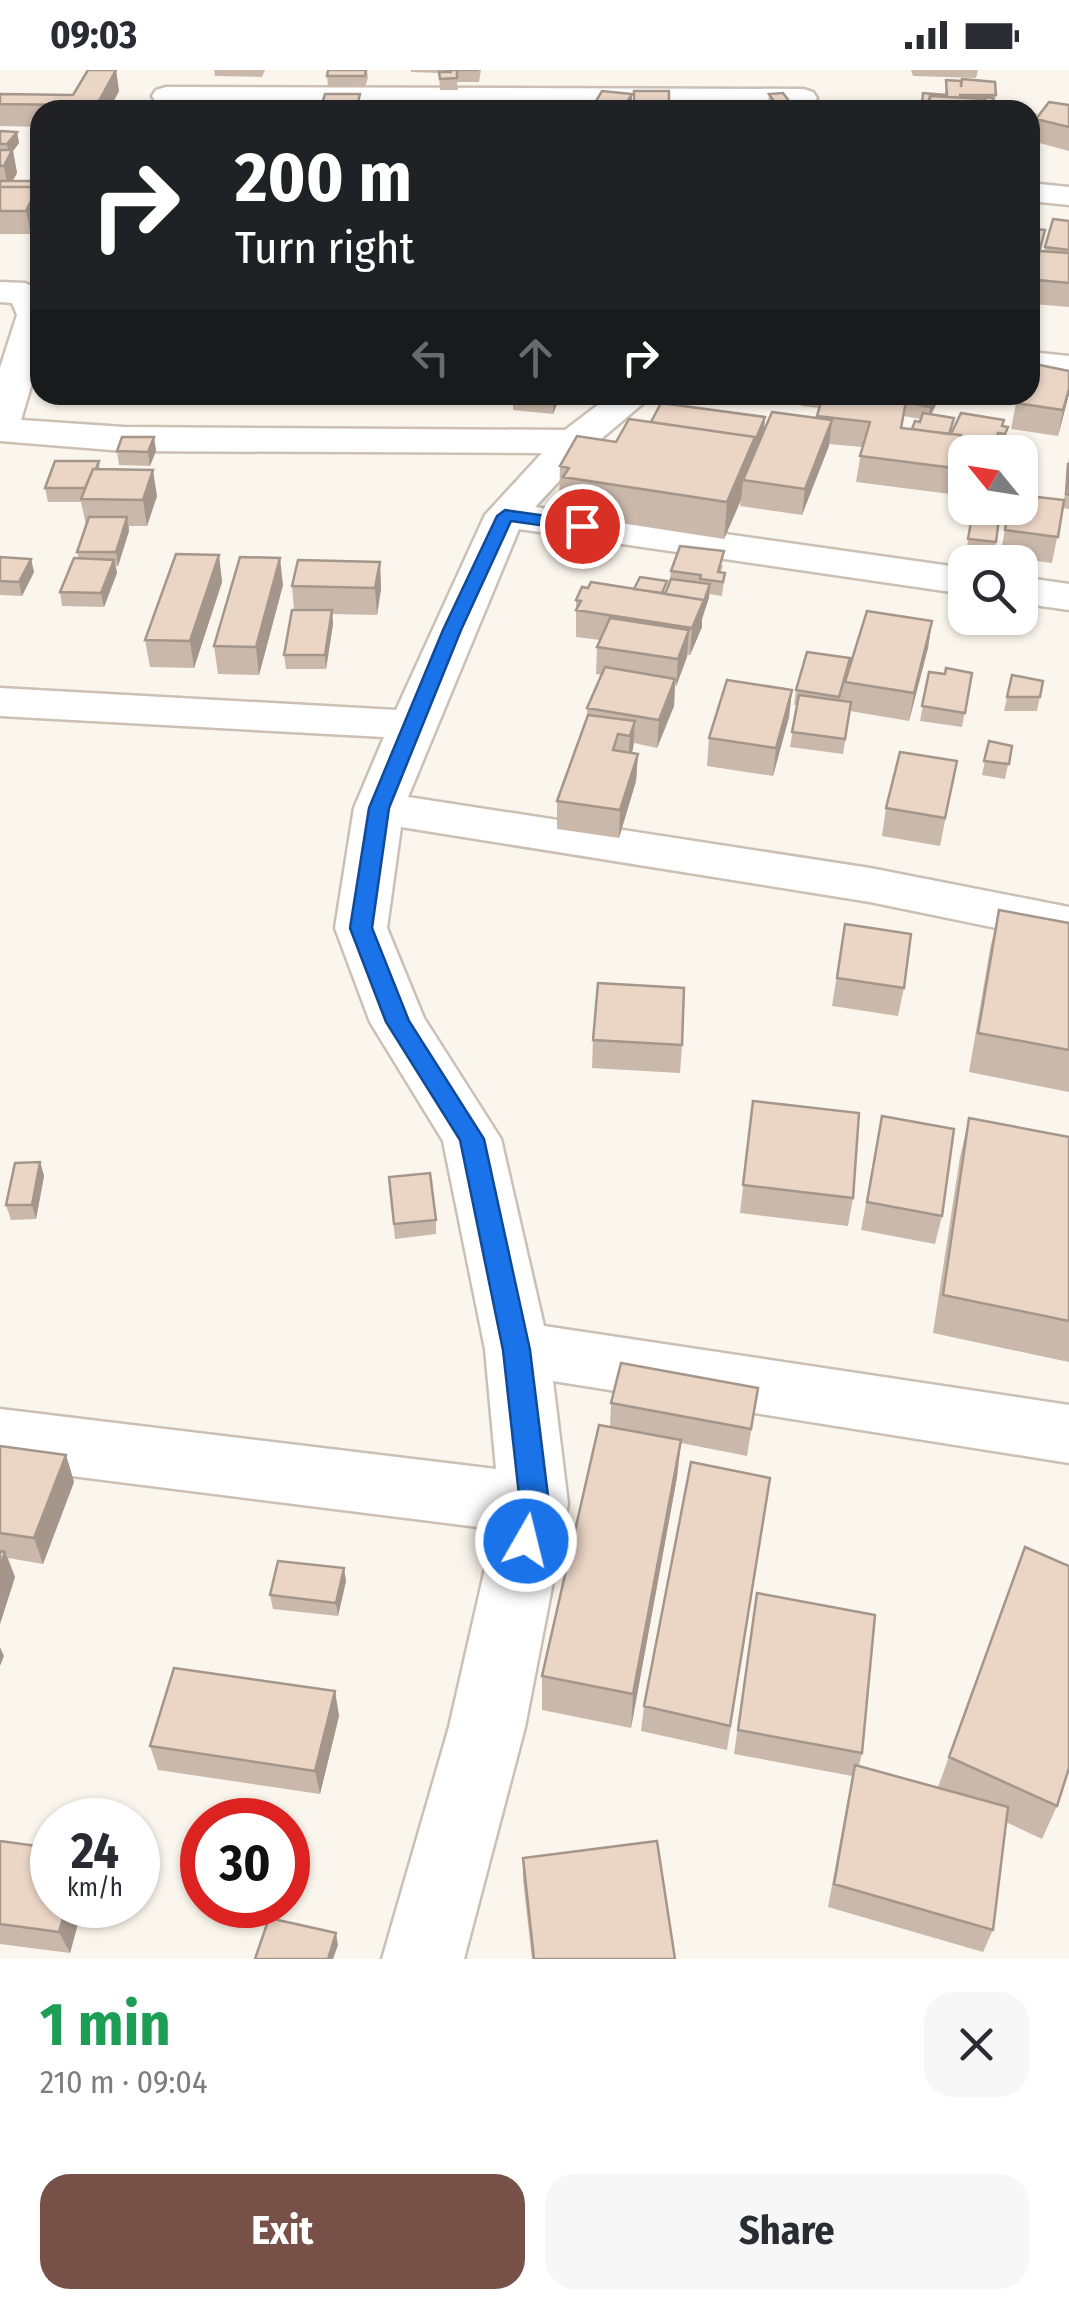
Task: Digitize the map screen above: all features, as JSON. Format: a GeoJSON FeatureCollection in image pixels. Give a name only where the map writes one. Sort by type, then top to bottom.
{"type":"FeatureCollection","features":[{"type":"Feature","properties":{"kind":"street"},"geometry":{"type":"LineString","coordinates":[[164,100],[180,70]]}},
{"type":"Feature","properties":{"kind":"street"},"geometry":{"type":"LineString","coordinates":[[288,100],[802,93]]}},
{"type":"Feature","properties":{"kind":"street"},"geometry":{"type":"LineString","coordinates":[[456,96],[467,100]]}},
{"type":"Feature","properties":{"kind":"street"},"geometry":{"type":"LineString","coordinates":[[1040,193],[1069,196]]}},
{"type":"Feature","properties":{"kind":"street"},"geometry":{"type":"LineString","coordinates":[[30,330],[0,427],[124,439],[574,442]]}},
{"type":"Feature","properties":{"kind":"street"},"geometry":{"type":"LineString","coordinates":[[1040,364],[1069,367]]}},
{"type":"Feature","properties":{"kind":"street"},"geometry":{"type":"LineString","coordinates":[[422,1959],[486,1727],[534,1504],[517,1350],[472,1139],[398,1022],[361,928],[379,808],[505,516],[574,442],[621,405]]}},
{"type":"Feature","properties":{"kind":"street"},"geometry":{"type":"LineString","coordinates":[[505,516],[948,579]]}},
{"type":"Feature","properties":{"kind":"street"},"geometry":{"type":"LineString","coordinates":[[1038,593],[1069,598]]}},
{"type":"Feature","properties":{"kind":"street"},"geometry":{"type":"LineString","coordinates":[[0,702],[413,725]]}},
{"type":"Feature","properties":{"kind":"street"},"geometry":{"type":"LineString","coordinates":[[379,808],[870,885],[1069,925]]}},
{"type":"Feature","properties":{"kind":"street"},"geometry":{"type":"LineString","coordinates":[[517,1350],[1069,1434]]}},
{"type":"Feature","properties":{"kind":"street"},"geometry":{"type":"LineString","coordinates":[[0,1438],[534,1504]]}},
{"type":"Feature","properties":{"kind":"building"},"geometry":{"type":"Polygon","coordinates":[[[88,70],[116,70],[100,100],[0,104],[0,94],[73,95],[88,70]]]}},
{"type":"Feature","properties":{"kind":"building"},"geometry":{"type":"Polygon","coordinates":[[[328,70],[366,70],[365,76],[327,76],[328,70]]]}},
{"type":"Feature","properties":{"kind":"building"},"geometry":{"type":"Polygon","coordinates":[[[444,70],[457,70],[457,78],[440,79],[439,72],[452,72],[444,70]]]}},
{"type":"Feature","properties":{"kind":"building"},"geometry":{"type":"Polygon","coordinates":[[[962,79],[995,82],[996,95],[959,95],[993,100],[930,96],[929,100],[922,100],[923,93],[947,95],[946,80],[961,81],[961,87],[962,79]]]}},
{"type":"Feature","properties":{"kind":"building"},"geometry":{"type":"Polygon","coordinates":[[[602,91],[632,94],[628,100],[597,100],[602,91]]]}},
{"type":"Feature","properties":{"kind":"building"},"geometry":{"type":"Polygon","coordinates":[[[634,91],[669,91],[669,100],[634,100],[634,91]]]}},
{"type":"Feature","properties":{"kind":"building"},"geometry":{"type":"Polygon","coordinates":[[[783,93],[788,100],[773,100],[769,94],[783,93]]]}},
{"type":"Feature","properties":{"kind":"building"},"geometry":{"type":"Polygon","coordinates":[[[325,94],[360,94],[358,100],[323,100],[325,94]]]}},
{"type":"Feature","properties":{"kind":"building"},"geometry":{"type":"Polygon","coordinates":[[[930,96],[985,99],[985,100],[930,100],[930,96]]]}},
{"type":"Feature","properties":{"kind":"building"},"geometry":{"type":"Polygon","coordinates":[[[1049,102],[1069,105],[1069,127],[1040,120],[1049,102]]]}},
{"type":"Feature","properties":{"kind":"building"},"geometry":{"type":"Polygon","coordinates":[[[0,131],[17,132],[7,144],[0,144],[0,131]]]}},
{"type":"Feature","properties":{"kind":"building"},"geometry":{"type":"Polygon","coordinates":[[[0,150],[12,150],[4,166],[0,166],[0,150]]]}},
{"type":"Feature","properties":{"kind":"building"},"geometry":{"type":"Polygon","coordinates":[[[0,181],[30,181],[30,187],[0,187],[0,181]]]}},
{"type":"Feature","properties":{"kind":"building"},"geometry":{"type":"Polygon","coordinates":[[[0,187],[30,187],[26,211],[0,211],[0,187]]]}},
{"type":"Feature","properties":{"kind":"building"},"geometry":{"type":"Polygon","coordinates":[[[1053,219],[1069,221],[1069,250],[1045,247],[1053,219]]]}},
{"type":"Feature","properties":{"kind":"building"},"geometry":{"type":"Polygon","coordinates":[[[1040,251],[1069,253],[1069,283],[1040,280],[1040,251]]]}},
{"type":"Feature","properties":{"kind":"building"},"geometry":{"type":"Polygon","coordinates":[[[1040,365],[1069,371],[1063,410],[1029,405],[1040,405],[1040,365]]]}},
{"type":"Feature","properties":{"kind":"building"},"geometry":{"type":"Polygon","coordinates":[[[660,405],[765,417],[755,441],[755,437],[651,422],[660,405]]]}},
{"type":"Feature","properties":{"kind":"building"},"geometry":{"type":"Polygon","coordinates":[[[820,405],[905,405],[901,428],[961,435],[948,435],[948,467],[860,456],[870,422],[817,416],[820,405]]]}},
{"type":"Feature","properties":{"kind":"building"},"geometry":{"type":"Polygon","coordinates":[[[772,412],[832,420],[805,489],[743,480],[772,412]]]}},
{"type":"Feature","properties":{"kind":"building"},"geometry":{"type":"Polygon","coordinates":[[[923,413],[954,418],[949,434],[912,429],[923,413]]]}},
{"type":"Feature","properties":{"kind":"building"},"geometry":{"type":"Polygon","coordinates":[[[961,413],[1004,420],[1002,426],[1008,427],[1005,434],[997,435],[951,434],[961,413]]]}},
{"type":"Feature","properties":{"kind":"building"},"geometry":{"type":"Polygon","coordinates":[[[629,419],[755,437],[727,502],[563,477],[569,468],[560,466],[577,436],[616,442],[629,419]]]}},
{"type":"Feature","properties":{"kind":"building"},"geometry":{"type":"Polygon","coordinates":[[[122,437],[154,437],[148,452],[117,451],[122,437]]]}},
{"type":"Feature","properties":{"kind":"building"},"geometry":{"type":"Polygon","coordinates":[[[55,461],[99,461],[85,488],[45,488],[55,461]]]}},
{"type":"Feature","properties":{"kind":"building"},"geometry":{"type":"Polygon","coordinates":[[[93,469],[153,470],[143,500],[81,499],[93,469]]]}},
{"type":"Feature","properties":{"kind":"building"},"geometry":{"type":"Polygon","coordinates":[[[1038,497],[1064,500],[1058,537],[1005,530],[1006,525],[1038,525],[1038,497]]]}},
{"type":"Feature","properties":{"kind":"building"},"geometry":{"type":"Polygon","coordinates":[[[89,517],[127,517],[116,552],[77,552],[89,517]]]}},
{"type":"Feature","properties":{"kind":"building"},"geometry":{"type":"Polygon","coordinates":[[[970,525],[998,525],[996,542],[968,539],[970,525]]]}},
{"type":"Feature","properties":{"kind":"building"},"geometry":{"type":"Polygon","coordinates":[[[680,546],[724,551],[718,572],[725,573],[723,582],[671,571],[680,546]]]}},
{"type":"Feature","properties":{"kind":"building"},"geometry":{"type":"Polygon","coordinates":[[[176,554],[219,555],[190,641],[145,640],[176,554]]]}},
{"type":"Feature","properties":{"kind":"building"},"geometry":{"type":"Polygon","coordinates":[[[0,557],[31,559],[19,582],[0,581],[0,557]]]}},
{"type":"Feature","properties":{"kind":"building"},"geometry":{"type":"Polygon","coordinates":[[[240,557],[280,558],[256,647],[214,646],[240,557]]]}},
{"type":"Feature","properties":{"kind":"building"},"geometry":{"type":"Polygon","coordinates":[[[74,558],[114,560],[101,593],[60,592],[74,558]]]}},
{"type":"Feature","properties":{"kind":"building"},"geometry":{"type":"Polygon","coordinates":[[[298,560],[380,562],[375,588],[292,586],[298,560]]]}},
{"type":"Feature","properties":{"kind":"building"},"geometry":{"type":"Polygon","coordinates":[[[640,577],[667,581],[662,593],[634,589],[640,577]]]}},
{"type":"Feature","properties":{"kind":"building"},"geometry":{"type":"Polygon","coordinates":[[[671,579],[710,584],[703,604],[704,600],[665,594],[671,579]]]}},
{"type":"Feature","properties":{"kind":"building"},"geometry":{"type":"Polygon","coordinates":[[[591,582],[704,600],[692,628],[576,610],[582,587],[588,588],[591,582]]]}},
{"type":"Feature","properties":{"kind":"building"},"geometry":{"type":"Polygon","coordinates":[[[292,610],[332,610],[325,655],[284,655],[292,610]]]}},
{"type":"Feature","properties":{"kind":"building"},"geometry":{"type":"Polygon","coordinates":[[[867,611],[932,621],[914,693],[845,682],[867,611]]]}},
{"type":"Feature","properties":{"kind":"building"},"geometry":{"type":"Polygon","coordinates":[[[610,618],[689,630],[678,659],[597,647],[610,618]]]}},
{"type":"Feature","properties":{"kind":"building"},"geometry":{"type":"Polygon","coordinates":[[[807,652],[850,658],[839,697],[796,690],[807,652]]]}},
{"type":"Feature","properties":{"kind":"building"},"geometry":{"type":"Polygon","coordinates":[[[605,667],[675,679],[659,720],[587,708],[605,667]]]}},
{"type":"Feature","properties":{"kind":"building"},"geometry":{"type":"Polygon","coordinates":[[[946,668],[972,673],[965,713],[922,706],[929,672],[945,674],[946,668]]]}},
{"type":"Feature","properties":{"kind":"building"},"geometry":{"type":"Polygon","coordinates":[[[1012,675],[1043,681],[1040,697],[1007,697],[1012,675]]]}},
{"type":"Feature","properties":{"kind":"building"},"geometry":{"type":"Polygon","coordinates":[[[727,680],[792,690],[776,748],[709,738],[727,680]]]}},
{"type":"Feature","properties":{"kind":"building"},"geometry":{"type":"Polygon","coordinates":[[[799,695],[851,702],[845,739],[792,732],[799,695]]]}},
{"type":"Feature","properties":{"kind":"building"},"geometry":{"type":"Polygon","coordinates":[[[588,715],[635,721],[630,736],[618,734],[613,750],[638,754],[620,810],[557,801],[588,715]]]}},
{"type":"Feature","properties":{"kind":"building"},"geometry":{"type":"Polygon","coordinates":[[[989,741],[1012,746],[1009,764],[984,761],[989,741]]]}},
{"type":"Feature","properties":{"kind":"building"},"geometry":{"type":"Polygon","coordinates":[[[900,752],[957,761],[945,818],[886,808],[900,752]]]}},
{"type":"Feature","properties":{"kind":"building"},"geometry":{"type":"Polygon","coordinates":[[[999,910],[1069,923],[1069,1050],[978,1033],[999,910]]]}},
{"type":"Feature","properties":{"kind":"building"},"geometry":{"type":"Polygon","coordinates":[[[845,924],[911,934],[904,988],[837,978],[845,924]]]}},
{"type":"Feature","properties":{"kind":"building"},"geometry":{"type":"Polygon","coordinates":[[[598,983],[684,988],[682,1045],[593,1040],[598,983]]]}},
{"type":"Feature","properties":{"kind":"building"},"geometry":{"type":"Polygon","coordinates":[[[753,1101],[859,1113],[853,1198],[743,1185],[753,1101]]]}},
{"type":"Feature","properties":{"kind":"building"},"geometry":{"type":"Polygon","coordinates":[[[882,1116],[954,1129],[942,1216],[867,1202],[882,1116]]]}},
{"type":"Feature","properties":{"kind":"building"},"geometry":{"type":"Polygon","coordinates":[[[969,1118],[1069,1137],[1069,1321],[943,1295],[969,1118]]]}},
{"type":"Feature","properties":{"kind":"building"},"geometry":{"type":"Polygon","coordinates":[[[40,1162],[32,1205],[6,1205],[15,1163],[40,1162]]]}},
{"type":"Feature","properties":{"kind":"building"},"geometry":{"type":"Polygon","coordinates":[[[430,1173],[436,1220],[394,1224],[389,1177],[430,1173]]]}},
{"type":"Feature","properties":{"kind":"building"},"geometry":{"type":"Polygon","coordinates":[[[621,1363],[758,1388],[751,1429],[611,1403],[621,1363]]]}},
{"type":"Feature","properties":{"kind":"building"},"geometry":{"type":"Polygon","coordinates":[[[599,1425],[681,1440],[633,1694],[542,1676],[599,1425]]]}},
{"type":"Feature","properties":{"kind":"building"},"geometry":{"type":"Polygon","coordinates":[[[0,1446],[66,1455],[34,1538],[0,1533],[0,1446]]]}},
{"type":"Feature","properties":{"kind":"building"},"geometry":{"type":"Polygon","coordinates":[[[691,1462],[770,1478],[730,1726],[644,1706],[691,1462]]]}},
{"type":"Feature","properties":{"kind":"building"},"geometry":{"type":"Polygon","coordinates":[[[1025,1547],[1069,1566],[1069,1768],[1057,1806],[949,1757],[1025,1547]]]}},
{"type":"Feature","properties":{"kind":"building"},"geometry":{"type":"Polygon","coordinates":[[[278,1561],[344,1568],[336,1603],[270,1595],[278,1561]]]}},
{"type":"Feature","properties":{"kind":"building"},"geometry":{"type":"Polygon","coordinates":[[[757,1593],[875,1615],[862,1753],[738,1730],[757,1593]]]}},
{"type":"Feature","properties":{"kind":"building"},"geometry":{"type":"Polygon","coordinates":[[[174,1668],[335,1691],[315,1771],[150,1746],[174,1668]]]}},
{"type":"Feature","properties":{"kind":"building"},"geometry":{"type":"Polygon","coordinates":[[[855,1765],[1008,1807],[993,1930],[834,1884],[855,1765]]]}},
{"type":"Feature","properties":{"kind":"building"},"geometry":{"type":"Polygon","coordinates":[[[0,1841],[30,1845],[30,1928],[60,1928],[59,1932],[0,1924],[0,1841]]]}},
{"type":"Feature","properties":{"kind":"building"},"geometry":{"type":"Polygon","coordinates":[[[657,1841],[675,1959],[534,1959],[523,1858],[657,1841]]]}},
{"type":"Feature","properties":{"kind":"building"},"geometry":{"type":"Polygon","coordinates":[[[310,1927],[336,1933],[328,1959],[255,1959],[266,1928],[310,1927]]]}},
{"type":"Feature","properties":{"kind":"route"},"geometry":{"type":"LineString","coordinates":[[526,1541],[534,1504],[517,1350],[472,1139],[398,1022],[361,928],[379,808],[452,630],[505,516],[582,526]]}}]}
